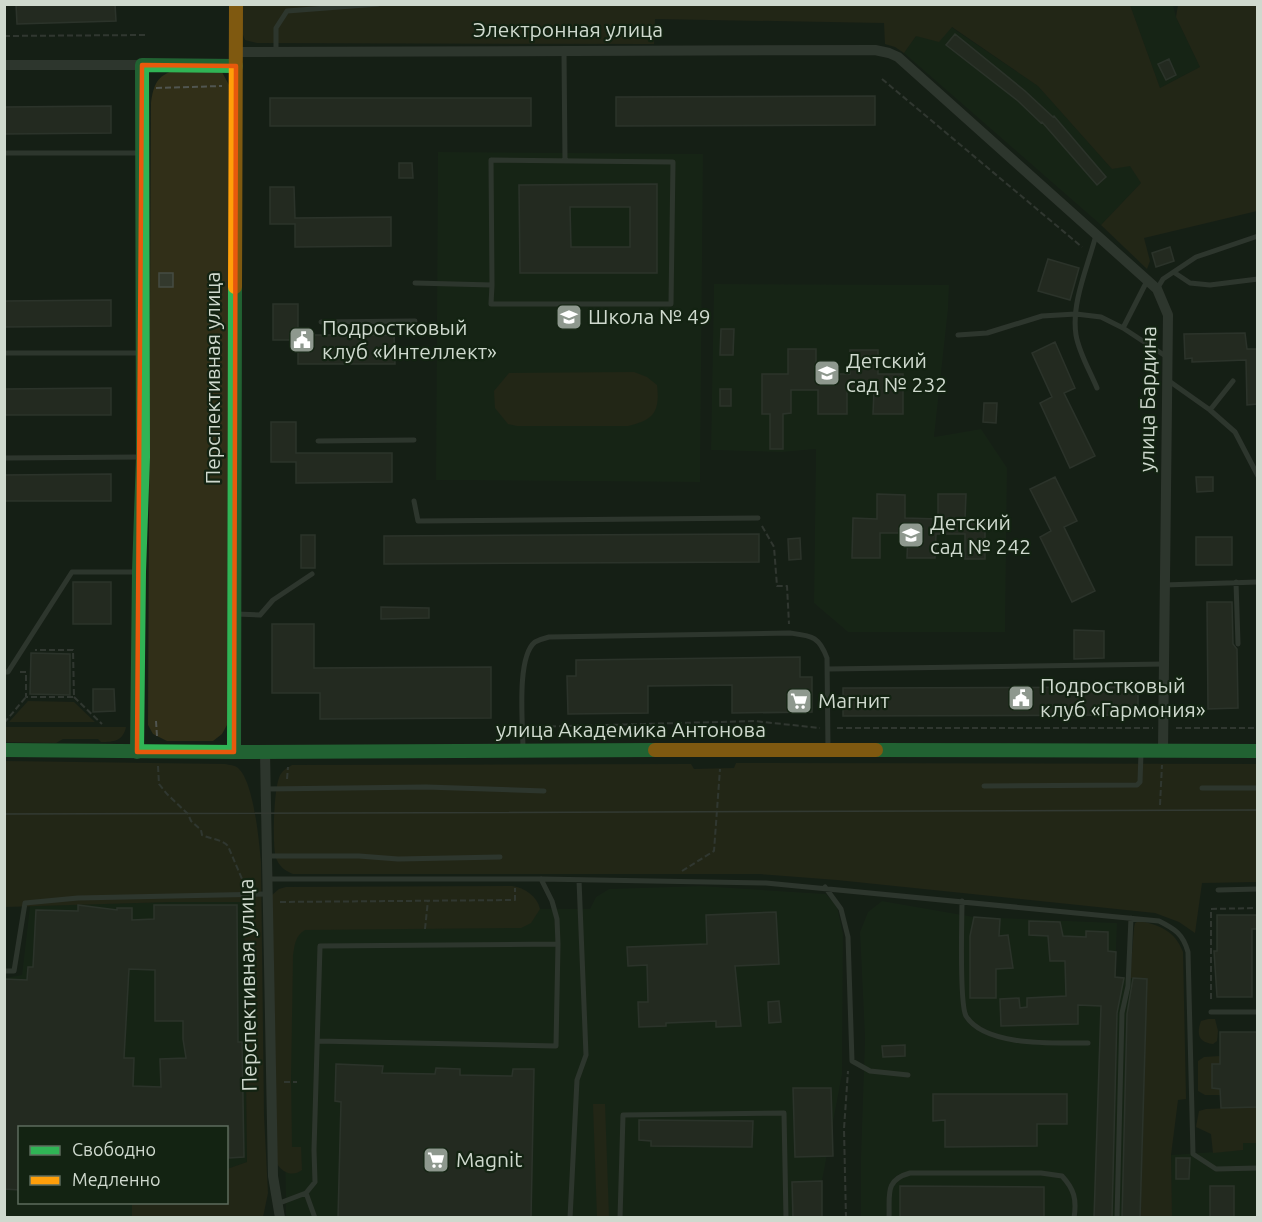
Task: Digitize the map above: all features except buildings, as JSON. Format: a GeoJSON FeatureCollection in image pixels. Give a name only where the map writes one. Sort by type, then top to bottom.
{"type":"FeatureCollection","features":[{"type":"Feature","properties":{"kind":"street","name":"Перспективная улица"},"geometry":{"type":"LineString","coordinates":[[234,752],[236,4]]}},
{"type":"Feature","properties":{"kind":"street","name":"Электронная улица"},"geometry":{"type":"LineString","coordinates":[[4,65],[142,65],[236,59],[276,52],[875,50],[898,57]]}},
{"type":"Feature","properties":{"kind":"street","name":"улица Бардина"},"geometry":{"type":"LineString","coordinates":[[898,57],[1147,280],[1156,289],[1168,315],[1163,758]]}},
{"type":"Feature","properties":{"kind":"street"},"geometry":{"type":"LineString","coordinates":[[137,752],[143,457],[142,65]]}},
{"type":"Feature","properties":{"kind":"street","name":"улица Академика Антонова"},"geometry":{"type":"LineString","coordinates":[[4,750],[137,752],[1141,751],[1163,758],[1257,751]]}},
{"type":"Feature","properties":{"kind":"street","name":"Перспективная улица"},"geometry":{"type":"LineString","coordinates":[[265,752],[273,1176],[280,1218]]}},
{"type":"Feature","properties":{"kind":"lane"},"geometry":{"type":"LineString","coordinates":[[276,52],[276,28],[287,11],[378,4]]}},
{"type":"Feature","properties":{"kind":"lane"},"geometry":{"type":"LineString","coordinates":[[564,50],[565,161]]}},
{"type":"Feature","properties":{"kind":"lane"},"geometry":{"type":"LineString","coordinates":[[4,153],[142,153]]}},
{"type":"Feature","properties":{"kind":"lane"},"geometry":{"type":"LineString","coordinates":[[491,160],[673,162],[671,304],[491,304],[492,285],[491,160]]}},
{"type":"Feature","properties":{"kind":"lane"},"geometry":{"type":"LineString","coordinates":[[1096,235],[1076,314],[1077,338],[1097,388]]}},
{"type":"Feature","properties":{"kind":"lane"},"geometry":{"type":"LineString","coordinates":[[1156,289],[1163,279],[1196,257],[1257,236]]}},
{"type":"Feature","properties":{"kind":"lane"},"geometry":{"type":"LineString","coordinates":[[1175,273],[1190,283],[1210,285],[1257,279]]}},
{"type":"Feature","properties":{"kind":"lane"},"geometry":{"type":"LineString","coordinates":[[1123,328],[1147,280]]}},
{"type":"Feature","properties":{"kind":"lane"},"geometry":{"type":"LineString","coordinates":[[415,283],[492,285]]}},
{"type":"Feature","properties":{"kind":"lane"},"geometry":{"type":"LineString","coordinates":[[958,335],[987,333],[1042,316],[1076,314],[1101,317],[1123,328],[1168,358]]}},
{"type":"Feature","properties":{"kind":"lane"},"geometry":{"type":"LineString","coordinates":[[321,322],[415,321]]}},
{"type":"Feature","properties":{"kind":"lane"},"geometry":{"type":"LineString","coordinates":[[4,353],[142,353]]}},
{"type":"Feature","properties":{"kind":"lane"},"geometry":{"type":"LineString","coordinates":[[1169,381],[1210,410],[1235,432],[1257,476]]}},
{"type":"Feature","properties":{"kind":"lane"},"geometry":{"type":"LineString","coordinates":[[1210,410],[1233,381]]}},
{"type":"Feature","properties":{"kind":"lane"},"geometry":{"type":"LineString","coordinates":[[318,441],[414,440]]}},
{"type":"Feature","properties":{"kind":"lane"},"geometry":{"type":"LineString","coordinates":[[4,458],[143,457]]}},
{"type":"Feature","properties":{"kind":"lane"},"geometry":{"type":"LineString","coordinates":[[414,501],[418,521],[758,518]]}},
{"type":"Feature","properties":{"kind":"lane"},"geometry":{"type":"LineString","coordinates":[[6,672],[72,572],[139,572]]}},
{"type":"Feature","properties":{"kind":"lane"},"geometry":{"type":"LineString","coordinates":[[234,614],[260,615],[273,600],[312,574]]}},
{"type":"Feature","properties":{"kind":"lane"},"geometry":{"type":"LineString","coordinates":[[1236,582],[1238,644]]}},
{"type":"Feature","properties":{"kind":"lane"},"geometry":{"type":"LineString","coordinates":[[1164,585],[1257,582]]}},
{"type":"Feature","properties":{"kind":"lane"},"geometry":{"type":"LineString","coordinates":[[523,750],[523,675],[526,656],[536,642],[549,637],[790,633],[813,636],[823,646],[827,658],[828,751]]}},
{"type":"Feature","properties":{"kind":"lane"},"geometry":{"type":"LineString","coordinates":[[828,669],[1164,664]]}},
{"type":"Feature","properties":{"kind":"lane"},"geometry":{"type":"LineString","coordinates":[[984,786],[1137,784],[1140,782],[1141,774],[1141,751]]}},
{"type":"Feature","properties":{"kind":"lane"},"geometry":{"type":"LineString","coordinates":[[266,789],[426,787],[544,791]]}},
{"type":"Feature","properties":{"kind":"lane"},"geometry":{"type":"LineString","coordinates":[[1202,788],[1257,788]]}},
{"type":"Feature","properties":{"kind":"lane"},"geometry":{"type":"LineString","coordinates":[[267,856],[359,856],[398,859],[500,857]]}},
{"type":"Feature","properties":{"kind":"lane"},"geometry":{"type":"LineString","coordinates":[[267,879],[541,879],[766,883],[1159,921],[1176,929],[1185,939],[1188,952],[1193,1154],[1216,1169],[1257,1168]]}},
{"type":"Feature","properties":{"kind":"lane"},"geometry":{"type":"LineString","coordinates":[[317,1041],[556,1046],[557,918],[552,901],[541,879]]}},
{"type":"Feature","properties":{"kind":"lane"},"geometry":{"type":"LineString","coordinates":[[570,1218],[577,1080],[586,1055],[579,880]]}},
{"type":"Feature","properties":{"kind":"lane"},"geometry":{"type":"LineString","coordinates":[[825,887],[841,909],[848,937],[852,1061],[870,1071],[908,1075]]}},
{"type":"Feature","properties":{"kind":"lane"},"geometry":{"type":"LineString","coordinates":[[1218,890],[1257,889]]}},
{"type":"Feature","properties":{"kind":"lane"},"geometry":{"type":"LineString","coordinates":[[4,971],[14,971],[25,903],[78,898],[267,894]]}},
{"type":"Feature","properties":{"kind":"lane"},"geometry":{"type":"LineString","coordinates":[[962,901],[962,990],[965,1014],[976,1027],[1002,1037],[1030,1042],[1088,1043]]}},
{"type":"Feature","properties":{"kind":"lane"},"geometry":{"type":"LineString","coordinates":[[1117,1218],[1122,1013],[1128,986],[1131,918]]}},
{"type":"Feature","properties":{"kind":"lane"},"geometry":{"type":"LineString","coordinates":[[277,1204],[306,1192],[315,1182],[321,946],[558,944]]}},
{"type":"Feature","properties":{"kind":"lane"},"geometry":{"type":"LineString","coordinates":[[1211,1012],[1257,1012]]}},
{"type":"Feature","properties":{"kind":"lane"},"geometry":{"type":"LineString","coordinates":[[620,1218],[623,1115],[784,1113],[786,1218]]}},
{"type":"Feature","properties":{"kind":"lane"},"geometry":{"type":"LineString","coordinates":[[889,1218],[890,1184],[897,1176],[910,1173],[1041,1173],[1062,1176],[1072,1187],[1074,1218]]}},
{"type":"Feature","properties":{"kind":"lane"},"geometry":{"type":"LineString","coordinates":[[306,1192],[315,1218]]}},
{"type":"Feature","properties":{"kind":"path"},"geometry":{"type":"LineString","coordinates":[[4,36],[147,35]]}},
{"type":"Feature","properties":{"kind":"path"},"geometry":{"type":"LineString","coordinates":[[882,79],[1091,255]]}},
{"type":"Feature","properties":{"kind":"path"},"geometry":{"type":"LineString","coordinates":[[155,88],[222,86]]}},
{"type":"Feature","properties":{"kind":"path"},"geometry":{"type":"LineString","coordinates":[[758,518],[774,546],[777,586],[787,586],[790,633]]}},
{"type":"Feature","properties":{"kind":"path"},"geometry":{"type":"LineString","coordinates":[[22,649],[74,650],[74,697]]}},
{"type":"Feature","properties":{"kind":"path"},"geometry":{"type":"LineString","coordinates":[[4,723],[26,697],[26,672],[6,672]]}},
{"type":"Feature","properties":{"kind":"path"},"geometry":{"type":"LineString","coordinates":[[26,697],[74,697],[102,724]]}},
{"type":"Feature","properties":{"kind":"path"},"geometry":{"type":"LineString","coordinates":[[156,721],[157,740]]}},
{"type":"Feature","properties":{"kind":"path"},"geometry":{"type":"LineString","coordinates":[[524,727],[754,722],[828,728],[1257,728]]}},
{"type":"Feature","properties":{"kind":"path"},"geometry":{"type":"LineString","coordinates":[[1181,735],[1185,728]]}},
{"type":"Feature","properties":{"kind":"path"},"geometry":{"type":"LineString","coordinates":[[1160,805],[1163,758]]}},
{"type":"Feature","properties":{"kind":"path"},"geometry":{"type":"LineString","coordinates":[[158,763],[159,784],[189,814],[191,821],[201,830],[202,835],[211,840],[224,842],[228,846],[248,895]]}},
{"type":"Feature","properties":{"kind":"path"},"geometry":{"type":"LineString","coordinates":[[286,789],[288,764]]}},
{"type":"Feature","properties":{"kind":"path"},"geometry":{"type":"LineString","coordinates":[[716,809],[720,769]]}},
{"type":"Feature","properties":{"kind":"path"},"geometry":{"type":"LineString","coordinates":[[425,929],[428,900]]}},
{"type":"Feature","properties":{"kind":"path"},"geometry":{"type":"LineString","coordinates":[[1211,999],[1211,909],[1257,908]]}},
{"type":"Feature","properties":{"kind":"path"},"geometry":{"type":"LineString","coordinates":[[846,1218],[843,1129],[846,1076],[852,1061]]}},
{"type":"Feature","properties":{"kind":"path"},"geometry":{"type":"LineString","coordinates":[[278,1082],[297,1082]]}},
{"type":"Feature","properties":{"kind":"highlighted area"},"geometry":{"type":"Polygon","coordinates":[[[142,65],[236,66],[234,752],[137,752],[142,65]]]}},
{"type":"Feature","properties":{"kind":"shaded area"},"geometry":{"type":"Polygon","coordinates":[[[241,4],[1130,5],[1160,88],[1200,67],[1176,17],[1178,5],[1257,5],[1257,211],[1144,238],[1150,261],[1147,269],[1101,225],[1141,183],[1130,166],[1112,169],[1038,86],[952,27],[939,42],[916,36],[904,53],[885,44],[884,23],[655,19],[654,44],[257,43],[245,40],[241,30],[241,4]]]}},
{"type":"Feature","properties":{"kind":"shaded area"},"geometry":{"type":"Polygon","coordinates":[[[1130,5],[1173,5],[1176,17],[1200,67],[1160,88],[1130,5]]]}},
{"type":"Feature","properties":{"kind":"shaded area"},"geometry":{"type":"Polygon","coordinates":[[[951,27],[1038,86],[1112,169],[1130,165],[1141,183],[1101,225],[904,53],[916,36],[951,27]]]}},
{"type":"Feature","properties":{"kind":"shaded area"},"geometry":{"type":"Polygon","coordinates":[[[170,72],[222,72],[229,85],[227,725],[222,734],[213,741],[167,741],[153,734],[148,725],[151,103],[156,84],[161,77],[170,72]]]}},
{"type":"Feature","properties":{"kind":"shaded area","name":"Школа № 49"},"geometry":{"type":"Polygon","coordinates":[[[438,152],[703,154],[700,482],[436,480],[438,152]]]}},
{"type":"Feature","properties":{"kind":"shaded area"},"geometry":{"type":"Polygon","coordinates":[[[714,284],[949,285],[934,437],[981,429],[1007,468],[1005,632],[848,632],[814,603],[816,449],[782,452],[711,450],[714,284]]]}},
{"type":"Feature","properties":{"kind":"shaded area"},"geometry":{"type":"Polygon","coordinates":[[[634,372],[647,377],[657,385],[658,394],[653,413],[649,418],[637,424],[628,426],[517,426],[508,424],[495,408],[494,391],[509,373],[634,372]]]}},
{"type":"Feature","properties":{"kind":"shaded area"},"geometry":{"type":"Polygon","coordinates":[[[28,701],[74,702],[95,722],[9,722],[28,701]]]}},
{"type":"Feature","properties":{"kind":"shaded area"},"geometry":{"type":"Polygon","coordinates":[[[5,727],[126,727],[123,735],[114,741],[63,739],[56,743],[5,742],[5,727]]]}},
{"type":"Feature","properties":{"kind":"shaded area"},"geometry":{"type":"Polygon","coordinates":[[[4,761],[225,764],[237,767],[243,775],[252,798],[261,862],[264,1116],[268,1193],[263,1217],[132,1217],[132,1204],[228,1204],[228,1169],[247,1162],[244,902],[5,907],[4,761]]]}},
{"type":"Feature","properties":{"kind":"shaded area"},"geometry":{"type":"Polygon","coordinates":[[[736,763],[1257,764],[1257,882],[1202,883],[1195,933],[1179,922],[1155,913],[837,880],[760,874],[293,874],[283,868],[276,858],[274,831],[277,784],[281,773],[292,765],[691,764],[694,769],[734,768],[736,763]]]}},
{"type":"Feature","properties":{"kind":"shaded area"},"geometry":{"type":"Polygon","coordinates":[[[512,886],[530,893],[540,909],[531,923],[521,928],[305,930],[299,935],[293,955],[291,1078],[292,1147],[301,1147],[302,1170],[292,1174],[282,1170],[277,1164],[272,895],[286,887],[512,886]]]}},
{"type":"Feature","properties":{"kind":"shaded area"},"geometry":{"type":"Polygon","coordinates":[[[701,886],[826,894],[837,906],[843,934],[842,1074],[822,1181],[822,1217],[288,1217],[286,1215],[282,908],[590,909],[596,897],[609,889],[701,886]]]}},
{"type":"Feature","properties":{"kind":"shaded area"},"geometry":{"type":"Polygon","coordinates":[[[882,901],[974,917],[1117,923],[1115,977],[1147,979],[1140,1217],[861,1217],[865,1038],[860,932],[868,912],[882,901]]]}},
{"type":"Feature","properties":{"kind":"shaded area"},"geometry":{"type":"Polygon","coordinates":[[[244,902],[247,1162],[228,1169],[228,1126],[18,1126],[18,1204],[132,1204],[132,1217],[4,1217],[5,978],[22,975],[30,906],[244,902]]]}},
{"type":"Feature","properties":{"kind":"shaded area"},"geometry":{"type":"Polygon","coordinates":[[[1139,921],[1166,930],[1176,939],[1183,952],[1186,1099],[1178,1100],[1171,1155],[1172,1217],[1140,1217],[1147,980],[1130,978],[1134,928],[1135,923],[1139,921]]]}},
{"type":"Feature","properties":{"kind":"shaded area"},"geometry":{"type":"Polygon","coordinates":[[[1215,1019],[1218,1031],[1217,1041],[1213,1044],[1202,1040],[1199,1034],[1201,1021],[1215,1019]]]}},
{"type":"Feature","properties":{"kind":"shaded area"},"geometry":{"type":"Polygon","coordinates":[[[1220,1056],[1220,1064],[1212,1065],[1212,1088],[1220,1089],[1220,1095],[1205,1095],[1198,1091],[1198,1061],[1204,1057],[1220,1056]]]}},
{"type":"Feature","properties":{"kind":"shaded area"},"geometry":{"type":"Polygon","coordinates":[[[593,1104],[605,1104],[609,1217],[597,1217],[593,1104]]]}},
{"type":"Feature","properties":{"kind":"shaded area"},"geometry":{"type":"Polygon","coordinates":[[[1257,1107],[1257,1143],[1243,1143],[1243,1150],[1213,1153],[1211,1134],[1196,1127],[1199,1111],[1257,1107]]]}},
{"type":"Feature","properties":{"kind":"shaded area"},"geometry":{"type":"Polygon","coordinates":[[[1243,1143],[1257,1143],[1257,1217],[1172,1217],[1171,1155],[1243,1150],[1243,1143]]]}},
{"type":"Feature","properties":{"kind":"tram line"},"geometry":{"type":"LineString","coordinates":[[4,814],[1258,810]]}},
{"type":"Feature","properties":{"kind":"traffic: fast"},"geometry":{"type":"LineString","coordinates":[[137,752],[143,457],[142,65],[236,66]]}},
{"type":"Feature","properties":{"kind":"traffic: fast"},"geometry":{"type":"LineString","coordinates":[[234,752],[235,287]]}},
{"type":"Feature","properties":{"kind":"traffic: fast"},"geometry":{"type":"LineString","coordinates":[[4,750],[234,752],[655,750]]}},
{"type":"Feature","properties":{"kind":"traffic: fast"},"geometry":{"type":"LineString","coordinates":[[876,750],[1258,751]]}},
{"type":"Feature","properties":{"kind":"traffic: slow"},"geometry":{"type":"LineString","coordinates":[[235,287],[236,4]]}},
{"type":"Feature","properties":{"kind":"traffic: slow"},"geometry":{"type":"LineString","coordinates":[[655,750],[876,750]]}},
{"type":"Feature","properties":{"kind":"place","name":"Школа № 49"},"geometry":{"type":"Point","coordinates":[569,317]}},
{"type":"Feature","properties":{"kind":"place","name":"Подростковый клуб «Интеллект»"},"geometry":{"type":"Point","coordinates":[302,340]}},
{"type":"Feature","properties":{"kind":"place","name":"Детский сад № 232"},"geometry":{"type":"Point","coordinates":[827,373]}},
{"type":"Feature","properties":{"kind":"place","name":"Детский сад № 242"},"geometry":{"type":"Point","coordinates":[911,535]}},
{"type":"Feature","properties":{"kind":"place","name":"Подростковый клуб «Гармония»"},"geometry":{"type":"Point","coordinates":[1021,698]}},
{"type":"Feature","properties":{"kind":"place","name":"Магнит"},"geometry":{"type":"Point","coordinates":[799,701]}},
{"type":"Feature","properties":{"kind":"place","name":"Magnit"},"geometry":{"type":"Point","coordinates":[436,1160]}}]}
